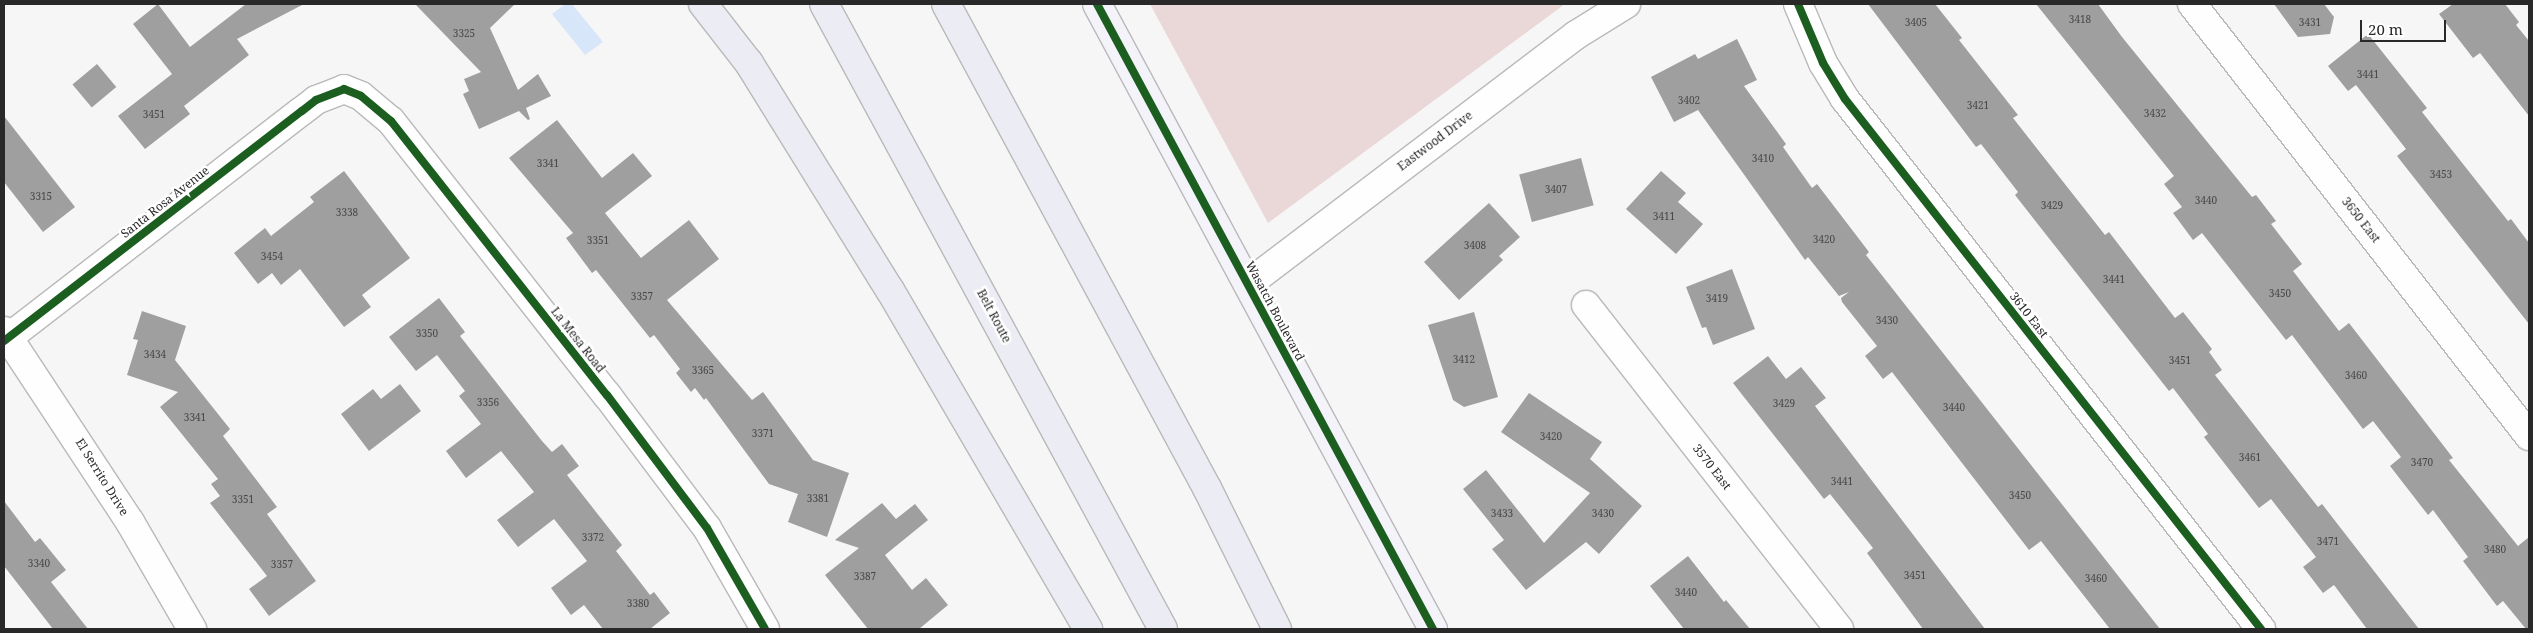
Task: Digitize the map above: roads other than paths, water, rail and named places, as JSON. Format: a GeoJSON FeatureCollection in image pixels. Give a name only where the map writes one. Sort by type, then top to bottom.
{"type":"FeatureCollection","features":[{"type":"Feature","properties":{"kind":"highway"},"geometry":{"type":"LineString","coordinates":[[703,4],[749,63],[885,282],[1088,629]]}},
{"type":"Feature","properties":{"kind":"highway","name":"Belt Route"},"geometry":{"type":"LineString","coordinates":[[824,4],[1163,629]]}},
{"type":"Feature","properties":{"kind":"highway"},"geometry":{"type":"LineString","coordinates":[[946,4],[1203,482],[1277,629]]}},
{"type":"Feature","properties":{"kind":"main road","name":"Wasatch Boulevard"},"geometry":{"type":"LineString","coordinates":[[1096,4],[1434,629]]}},
{"type":"Feature","properties":{"kind":"street","name":"Eastwood Drive"},"geometry":{"type":"LineString","coordinates":[[1248,284],[1576,35],[1626,4]]}},
{"type":"Feature","properties":{"kind":"street","name":"3610 East"},"geometry":{"type":"LineString","coordinates":[[1798,4],[1823,63],[1845,98],[2261,629]]}},
{"type":"Feature","properties":{"kind":"street","name":"3650 East"},"geometry":{"type":"LineString","coordinates":[[2192,4],[2529,436]]}},
{"type":"Feature","properties":{"kind":"street","name":"Santa Rosa Avenue"},"geometry":{"type":"LineString","coordinates":[[5,337],[309,106],[344,89]]}},
{"type":"Feature","properties":{"kind":"street","name":"La Mesa Road"},"geometry":{"type":"LineString","coordinates":[[344,89],[361,96],[391,121],[613,403],[707,528],[765,629]]}},
{"type":"Feature","properties":{"kind":"street","name":"3570 East"},"geometry":{"type":"LineString","coordinates":[[1586,305],[1839,629]]}},
{"type":"Feature","properties":{"kind":"street","name":"El Serrito Drive"},"geometry":{"type":"LineString","coordinates":[[5,337],[125,514],[192,629]]}},
{"type":"Feature","properties":{"kind":"water"},"geometry":{"type":"Polygon","coordinates":[[[565,4],[572,4],[603,42],[585,55],[552,14],[565,4]]]}}]}
